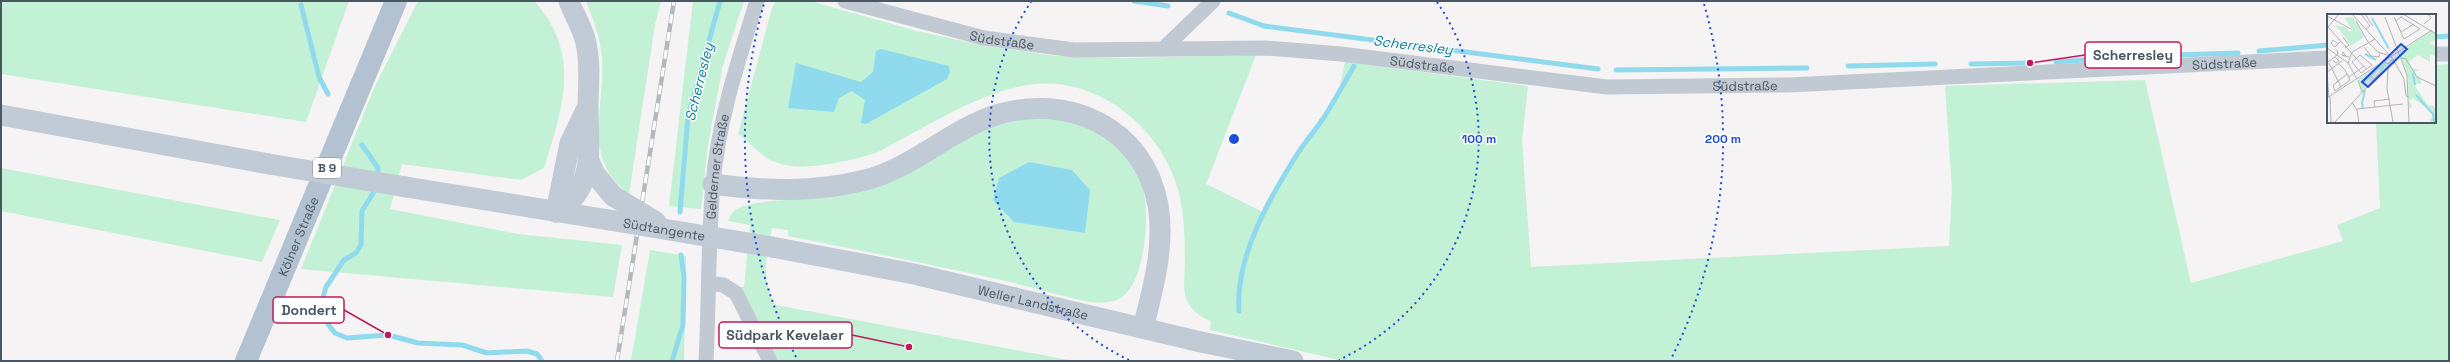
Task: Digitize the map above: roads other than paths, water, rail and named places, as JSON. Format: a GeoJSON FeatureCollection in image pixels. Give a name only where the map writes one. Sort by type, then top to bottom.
{"type":"FeatureCollection","features":[{"type":"Feature","properties":{"kind":"main road","name":"Kölner Straße"},"geometry":{"type":"LineString","coordinates":[[246,361],[396,1]]}},
{"type":"Feature","properties":{"kind":"main road"},"geometry":{"type":"LineString","coordinates":[[556,212],[573,200],[578,193],[589,162],[589,58],[586,43],[568,3]]}},
{"type":"Feature","properties":{"kind":"main road"},"geometry":{"type":"LineString","coordinates":[[556,212],[570,143],[588,106]]}},
{"type":"Feature","properties":{"kind":"main road"},"geometry":{"type":"LineString","coordinates":[[713,184],[788,191],[841,186],[886,173],[995,116],[1032,108],[1073,111],[1099,122],[1130,147],[1148,175],[1153,188],[1159,213],[1159,249],[1155,277],[1143,328]]}},
{"type":"Feature","properties":{"kind":"main road","name":"Südtangente"},"geometry":{"type":"LineString","coordinates":[[1,115],[269,164],[772,247]]}},
{"type":"Feature","properties":{"kind":"main road"},"geometry":{"type":"LineString","coordinates":[[589,162],[595,174],[612,196],[647,218],[675,231]]}},
{"type":"Feature","properties":{"kind":"main road","name":"Weller Landstraße"},"geometry":{"type":"LineString","coordinates":[[772,247],[914,274],[1143,328],[1293,361]]}},
{"type":"Feature","properties":{"kind":"street","name":"Gelderner Straße"},"geometry":{"type":"LineString","coordinates":[[706,361],[713,184],[723,122],[737,65],[757,1]]}},
{"type":"Feature","properties":{"kind":"street","name":"Südstraße"},"geometry":{"type":"LineString","coordinates":[[845,1],[984,38],[1074,50],[1266,48],[1341,54],[1607,88],[1789,85],[2327,58]]}},
{"type":"Feature","properties":{"kind":"street"},"geometry":{"type":"LineString","coordinates":[[1163,49],[1213,1]]}},
{"type":"Feature","properties":{"kind":"street"},"geometry":{"type":"LineString","coordinates":[[2436,54],[2449,54]]}},
{"type":"Feature","properties":{"kind":"street"},"geometry":{"type":"LineString","coordinates":[[710,284],[723,285],[736,292],[770,361]]}},
{"type":"Feature","properties":{"kind":"water"},"geometry":{"type":"Polygon","coordinates":[[[881,49],[949,66],[950,72],[947,79],[866,124],[861,123],[865,100],[852,91],[839,98],[834,112],[788,108],[796,63],[861,82],[873,72],[876,51],[881,49]]]}},
{"type":"Feature","properties":{"kind":"water"},"geometry":{"type":"Polygon","coordinates":[[[1029,162],[1072,170],[1090,190],[1085,233],[1014,222],[993,200],[999,178],[1029,162]]]}},
{"type":"Feature","properties":{"kind":"waterway","name":"Scherresley"},"geometry":{"type":"LineString","coordinates":[[680,212],[688,117],[720,1]]}},
{"type":"Feature","properties":{"kind":"waterway","name":"Scherresley"},"geometry":{"type":"LineString","coordinates":[[1134,1],[1168,6]]}},
{"type":"Feature","properties":{"kind":"waterway"},"geometry":{"type":"LineString","coordinates":[[301,5],[319,77],[328,94]]}},
{"type":"Feature","properties":{"kind":"waterway","name":"Scherresley"},"geometry":{"type":"LineString","coordinates":[[1229,13],[1264,26],[1598,69]]}},
{"type":"Feature","properties":{"kind":"waterway","name":"Scherresley"},"geometry":{"type":"LineString","coordinates":[[2436,37],[2449,36]]}},
{"type":"Feature","properties":{"kind":"waterway","name":"Scherresley"},"geometry":{"type":"LineString","coordinates":[[2259,51],[2327,45]]}},
{"type":"Feature","properties":{"kind":"waterway","name":"Scherresley"},"geometry":{"type":"LineString","coordinates":[[2175,55],[2238,53]]}},
{"type":"Feature","properties":{"kind":"waterway","name":"Scherresley"},"geometry":{"type":"LineString","coordinates":[[2056,62],[2149,55]]}},
{"type":"Feature","properties":{"kind":"waterway","name":"Scherresley"},"geometry":{"type":"LineString","coordinates":[[1971,64],[2030,63]]}},
{"type":"Feature","properties":{"kind":"waterway","name":"Scherresley"},"geometry":{"type":"LineString","coordinates":[[1848,66],[1935,64]]}},
{"type":"Feature","properties":{"kind":"waterway"},"geometry":{"type":"LineString","coordinates":[[1239,311],[1239,291],[1243,270],[1256,228],[1287,170],[1301,148],[1320,124],[1354,66]]}},
{"type":"Feature","properties":{"kind":"waterway","name":"Scherresley"},"geometry":{"type":"LineString","coordinates":[[1616,70],[1807,68]]}},
{"type":"Feature","properties":{"kind":"waterway"},"geometry":{"type":"LineString","coordinates":[[362,145],[378,168],[378,177]]}},
{"type":"Feature","properties":{"kind":"waterway"},"geometry":{"type":"LineString","coordinates":[[377,187],[362,211],[361,245],[356,253],[344,260],[326,287],[322,301],[327,323],[335,333],[347,338],[388,335],[418,343],[462,345],[487,353],[527,351],[537,354],[542,361]]}},
{"type":"Feature","properties":{"kind":"waterway","name":"Scherresley"},"geometry":{"type":"LineString","coordinates":[[672,361],[683,325],[684,276],[681,255]]}},
{"type":"Feature","properties":{"kind":"railway"},"geometry":{"type":"LineString","coordinates":[[617,361],[674,1]]}},
{"type":"Feature","properties":{"kind":"place","name":"Scherresley"},"geometry":{"type":"Point","coordinates":[2030,63]}},
{"type":"Feature","properties":{"kind":"place","name":"Dondert"},"geometry":{"type":"Point","coordinates":[388,335]}},
{"type":"Feature","properties":{"kind":"place","name":"Südpark Kevelaer"},"geometry":{"type":"Point","coordinates":[909,347]}}]}
